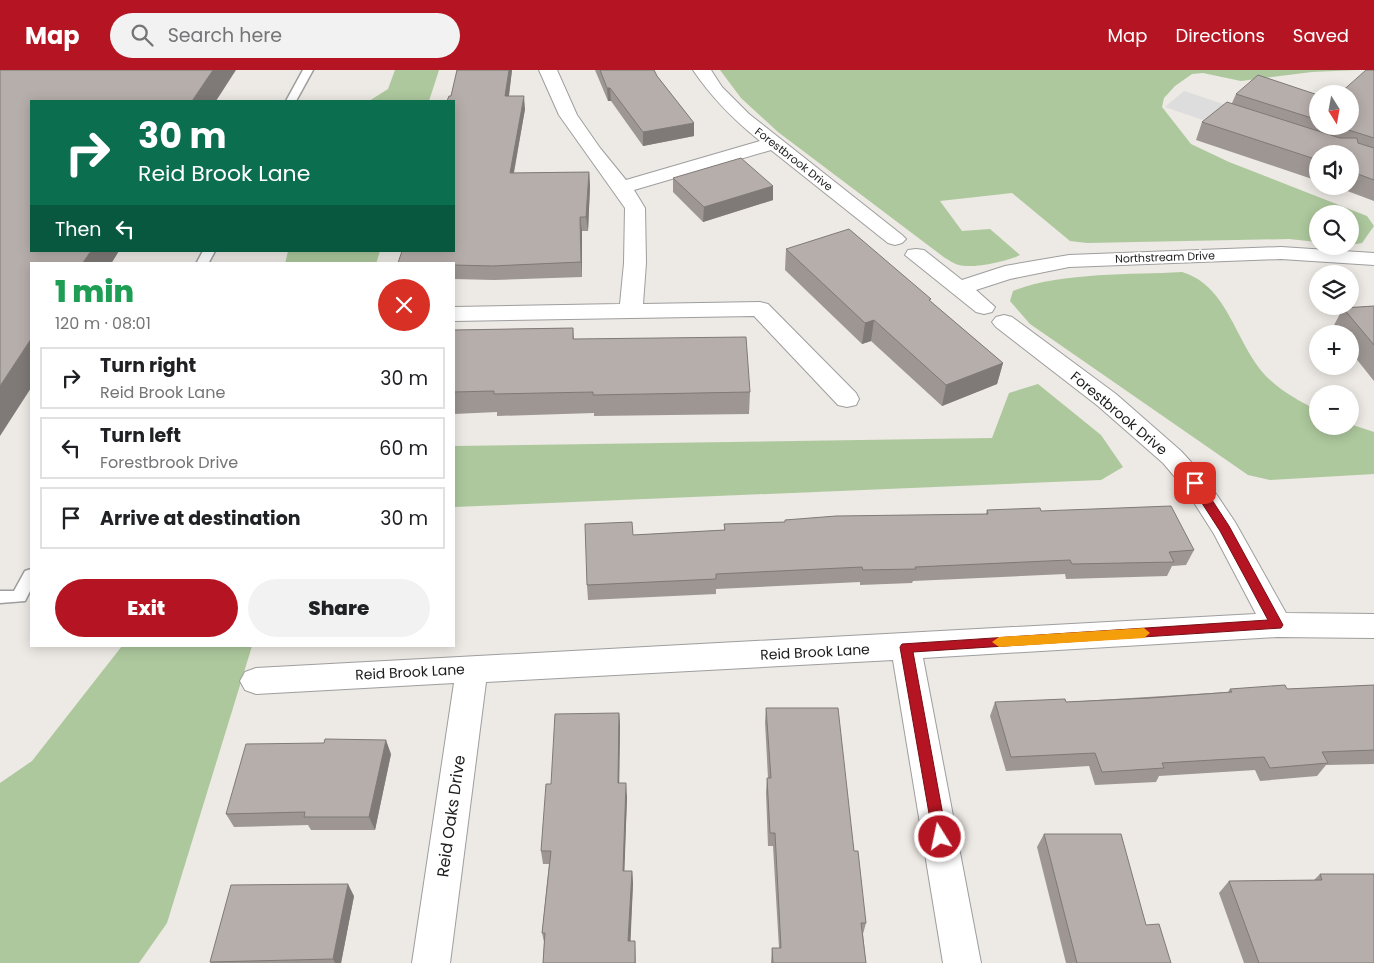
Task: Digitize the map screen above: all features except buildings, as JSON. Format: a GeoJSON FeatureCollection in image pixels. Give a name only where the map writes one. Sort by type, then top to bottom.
{"type":"FeatureCollection","features":[{"type":"Feature","properties":{"kind":"street"},"geometry":{"type":"LineString","coordinates":[[548,70],[568,115],[593,152],[622,187],[635,208],[635,263],[631,311]]}},
{"type":"Feature","properties":{"kind":"street","name":"Forestbrook Drive"},"geometry":{"type":"LineString","coordinates":[[702,70],[723,98],[743,118],[895,239]]}},
{"type":"Feature","properties":{"kind":"street"},"geometry":{"type":"LineString","coordinates":[[622,187],[774,143]]}},
{"type":"Feature","properties":{"kind":"street","name":"Northstream Drive"},"geometry":{"type":"LineString","coordinates":[[960,288],[1005,273],[1069,261],[1281,252],[1374,260]]}},
{"type":"Feature","properties":{"kind":"street","name":"Forestbrook Drive"},"geometry":{"type":"LineString","coordinates":[[916,255],[1107,400],[1178,463],[1195,483],[1225,529],[1277,625]]}},
{"type":"Feature","properties":{"kind":"street"},"geometry":{"type":"LineString","coordinates":[[455,314],[760,309],[847,399]]}},
{"type":"Feature","properties":{"kind":"street","name":"Reid Brook Lane"},"geometry":{"type":"LineString","coordinates":[[256,681],[906,647],[1277,625],[1374,626]]}},
{"type":"Feature","properties":{"kind":"street"},"geometry":{"type":"LineString","coordinates":[[906,647],[962,963]]}},
{"type":"Feature","properties":{"kind":"street","name":"Reid Oaks Drive"},"geometry":{"type":"LineString","coordinates":[[431,963],[472,669]]}},
{"type":"Feature","properties":{"kind":"lane"},"geometry":{"type":"LineString","coordinates":[[292,100],[308,70]]}},
{"type":"Feature","properties":{"kind":"lane"},"geometry":{"type":"LineString","coordinates":[[0,597],[19,597],[30,577]]}},
{"type":"Feature","properties":{"kind":"green space"},"geometry":{"type":"Polygon","coordinates":[[[395,70],[439,70],[429,100],[371,100],[388,89],[395,70]]]}},
{"type":"Feature","properties":{"kind":"green space"},"geometry":{"type":"Polygon","coordinates":[[[720,70],[1357,70],[1312,72],[1241,81],[1203,73],[1192,74],[1175,86],[1164,98],[1162,107],[1191,144],[1229,162],[1309,193],[1309,195],[1339,205],[1309,205],[1309,241],[1289,239],[1087,243],[1070,241],[1012,193],[940,201],[962,231],[990,229],[1020,255],[990,264],[973,266],[959,265],[945,258],[778,132],[741,98],[720,70]]]}},
{"type":"Feature","properties":{"kind":"green space"},"geometry":{"type":"Polygon","coordinates":[[[1359,213],[1367,216],[1374,226],[1362,243],[1359,244],[1359,213]]]}},
{"type":"Feature","properties":{"kind":"green space"},"geometry":{"type":"Polygon","coordinates":[[[288,252],[380,252],[377,262],[285,262],[288,252]]]}},
{"type":"Feature","properties":{"kind":"green space"},"geometry":{"type":"Polygon","coordinates":[[[1182,272],[1198,279],[1211,290],[1222,304],[1248,351],[1269,379],[1309,406],[1309,435],[1359,435],[1359,427],[1374,432],[1374,474],[1270,480],[1248,475],[1030,324],[1010,301],[1013,291],[1032,285],[1052,280],[1096,275],[1182,272]]]}},
{"type":"Feature","properties":{"kind":"green space"},"geometry":{"type":"Polygon","coordinates":[[[1038,384],[1101,435],[1123,467],[1101,480],[455,507],[455,446],[992,438],[1009,393],[1038,384]]]}},
{"type":"Feature","properties":{"kind":"green space"},"geometry":{"type":"Polygon","coordinates":[[[121,647],[252,647],[167,923],[139,963],[0,963],[0,783],[32,761],[121,647]]]}},
{"type":"Feature","properties":{"kind":"shaded area"},"geometry":{"type":"Polygon","coordinates":[[[1184,91],[1309,132],[1309,135],[1317,135],[1347,145],[1309,145],[1309,156],[1165,107],[1184,91]]]}},
{"type":"Feature","properties":{"kind":"shaded area"},"geometry":{"type":"Polygon","coordinates":[[[1359,149],[1374,154],[1359,154],[1359,149]]]}},
{"type":"Feature","properties":{"kind":"slow traffic"},"geometry":{"type":"LineString","coordinates":[[999,642],[1144,633]]}},
{"type":"Feature","properties":{"kind":"route"},"geometry":{"type":"LineString","coordinates":[[940,837],[906,647],[1277,625],[1225,529],[1195,483]]}}]}
